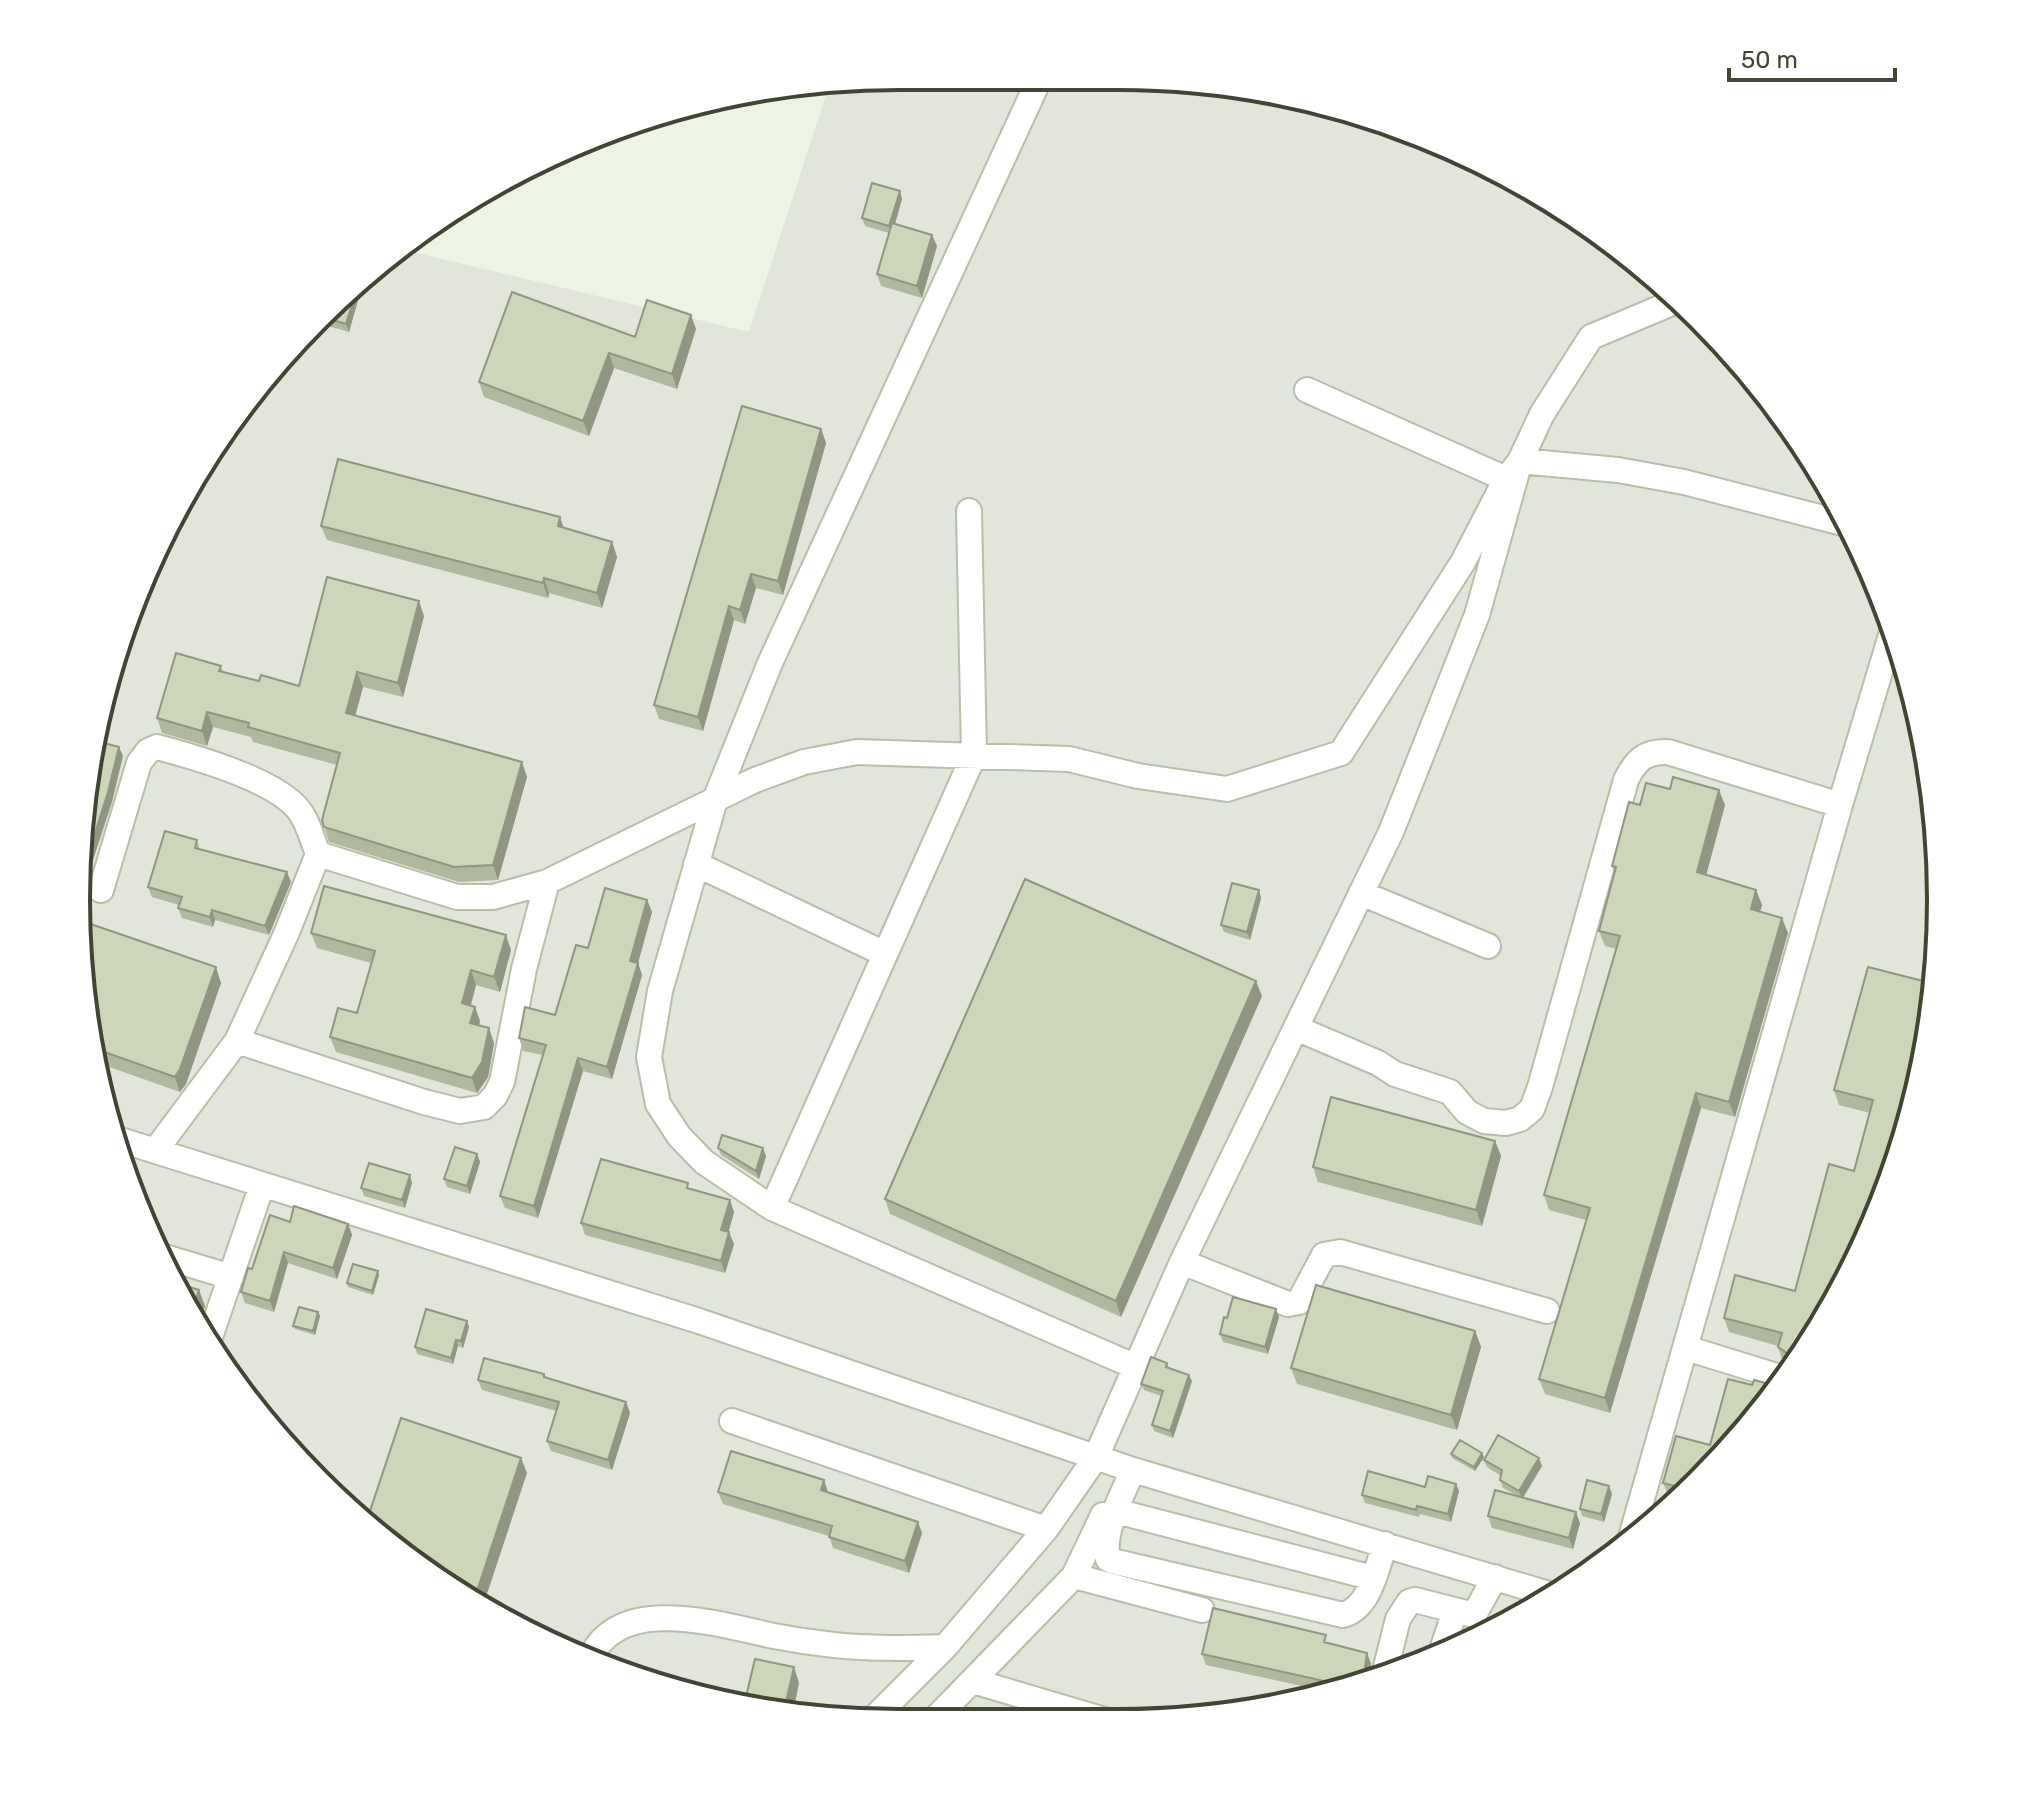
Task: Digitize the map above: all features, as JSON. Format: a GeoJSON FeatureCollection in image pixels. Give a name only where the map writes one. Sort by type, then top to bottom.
{"type":"FeatureCollection","features":[{"type":"Feature","properties":{"kind":"lane"},"geometry":{"type":"LineString","coordinates":[[1034,90],[770,663],[715,800],[660,991],[649,1057],[658,1104],[679,1136],[704,1162],[772,1208],[1136,1367]]}},
{"type":"Feature","properties":{"kind":"lane"},"geometry":{"type":"LineString","coordinates":[[318,854],[457,897],[493,897],[547,882],[755,780],[804,762],[857,752],[1069,759],[1138,776],[1227,789],[1341,753],[1463,562],[1542,414],[1591,337],[1666,305]]}},
{"type":"Feature","properties":{"kind":"lane"},"geometry":{"type":"LineString","coordinates":[[1307,390],[1513,470],[1618,470],[1684,482],[1833,521]]}},
{"type":"Feature","properties":{"kind":"lane"},"geometry":{"type":"LineString","coordinates":[[884,1708],[945,1647],[1046,1529],[1096,1457],[1182,1262],[1391,832],[1477,615],[1513,470]]}},
{"type":"Feature","properties":{"kind":"lane"},"geometry":{"type":"LineString","coordinates":[[772,1208],[974,755],[969,511]]}},
{"type":"Feature","properties":{"kind":"lane"},"geometry":{"type":"LineString","coordinates":[[1636,1521],[1887,649]]}},
{"type":"Feature","properties":{"kind":"lane"},"geometry":{"type":"LineString","coordinates":[[101,890],[139,763],[148,751],[157,747],[242,776],[283,795],[304,819],[318,854],[287,932],[237,1041],[155,1151]]}},
{"type":"Feature","properties":{"kind":"lane"},"geometry":{"type":"LineString","coordinates":[[1296,1028],[1378,1063],[1395,1074],[1450,1092],[1467,1112],[1484,1121],[1506,1123],[1520,1119],[1532,1109],[1540,1087],[1626,780],[1635,762],[1651,752],[1668,752],[1840,805]]}},
{"type":"Feature","properties":{"kind":"lane"},"geometry":{"type":"LineString","coordinates":[[696,864],[885,954]]}},
{"type":"Feature","properties":{"kind":"lane"},"geometry":{"type":"LineString","coordinates":[[237,1041],[424,1102],[460,1111],[484,1107],[495,1096],[502,1082],[517,998],[547,882]]}},
{"type":"Feature","properties":{"kind":"lane"},"geometry":{"type":"LineString","coordinates":[[1361,893],[1488,946]]}},
{"type":"Feature","properties":{"kind":"lane"},"geometry":{"type":"LineString","coordinates":[[128,1142],[699,1321],[1130,1468],[1538,1591]]}},
{"type":"Feature","properties":{"kind":"lane"},"geometry":{"type":"LineString","coordinates":[[213,1328],[262,1185]]}},
{"type":"Feature","properties":{"kind":"lane"},"geometry":{"type":"LineString","coordinates":[[1182,1262],[1288,1304],[1299,1302],[1320,1260],[1330,1253],[1340,1252],[1547,1311]]}},
{"type":"Feature","properties":{"kind":"lane"},"geometry":{"type":"LineString","coordinates":[[174,1260],[231,1277]]}},
{"type":"Feature","properties":{"kind":"lane"},"geometry":{"type":"LineString","coordinates":[[1686,1348],[1772,1375]]}},
{"type":"Feature","properties":{"kind":"lane"},"geometry":{"type":"LineString","coordinates":[[732,1421],[1046,1529]]}},
{"type":"Feature","properties":{"kind":"lane"},"geometry":{"type":"LineString","coordinates":[[1130,1468],[1106,1546],[1108,1559],[1112,1561],[1336,1615],[1351,1612],[1361,1602],[1385,1544]]}},
{"type":"Feature","properties":{"kind":"lane"},"geometry":{"type":"LineString","coordinates":[[947,1709],[1074,1576],[1130,1468]]}},
{"type":"Feature","properties":{"kind":"lane"},"geometry":{"type":"LineString","coordinates":[[1116,1511],[1373,1578]]}},
{"type":"Feature","properties":{"kind":"lane"},"geometry":{"type":"LineString","coordinates":[[1074,1576],[1202,1610]]}},
{"type":"Feature","properties":{"kind":"lane"},"geometry":{"type":"LineString","coordinates":[[1387,1662],[1398,1619],[1409,1602],[1415,1600],[1474,1615],[1495,1577]]}},
{"type":"Feature","properties":{"kind":"lane"},"geometry":{"type":"LineString","coordinates":[[1446,1639],[1455,1611]]}},
{"type":"Feature","properties":{"kind":"lane"},"geometry":{"type":"LineString","coordinates":[[594,1648],[619,1627],[647,1619],[688,1618],[835,1645],[945,1647]]}},
{"type":"Feature","properties":{"kind":"lane"},"geometry":{"type":"LineString","coordinates":[[973,1681],[1068,1709]]}},
{"type":"Feature","properties":{"kind":"shaded area"},"geometry":{"type":"Polygon","coordinates":[[[900,90],[1118,90],[1223,97],[1327,118],[1378,133],[1476,173],[1522,198],[1610,257],[1690,327],[1760,407],[1791,450],[1844,541],[1865,590],[1884,639],[1911,742],[1920,794],[1927,900],[1920,1005],[1911,1057],[1898,1114],[1865,1209],[1844,1258],[1791,1349],[1760,1392],[1690,1472],[1610,1542],[1567,1573],[1476,1626],[1378,1666],[1327,1681],[1223,1702],[1118,1709],[900,1709],[794,1702],[690,1681],[639,1666],[541,1626],[495,1601],[407,1542],[327,1472],[257,1392],[226,1349],[173,1258],[133,1160],[106,1057],[92,952],[92,847],[106,742],[133,639],[173,541],[226,450],[291,366],[327,327],[414,252],[749,332],[826,94],[900,90]]]}},
{"type":"Feature","properties":{"kind":"building"},"geometry":{"type":"Polygon","coordinates":[[[872,183],[900,191],[889,226],[862,218],[872,183]]]}},
{"type":"Feature","properties":{"kind":"building"},"geometry":{"type":"Polygon","coordinates":[[[892,223],[932,235],[917,286],[877,274],[892,223]]]}},
{"type":"Feature","properties":{"kind":"building"},"geometry":{"type":"Polygon","coordinates":[[[512,292],[635,337],[647,300],[691,315],[672,374],[609,353],[583,421],[479,382],[512,292]]]}},
{"type":"Feature","properties":{"kind":"building"},"geometry":{"type":"Polygon","coordinates":[[[352,304],[346,324],[334,320],[352,304]]]}},
{"type":"Feature","properties":{"kind":"building"},"geometry":{"type":"Polygon","coordinates":[[[742,406],[821,429],[778,581],[751,574],[740,610],[729,606],[698,717],[654,705],[742,406]]]}},
{"type":"Feature","properties":{"kind":"building"},"geometry":{"type":"Polygon","coordinates":[[[338,459],[560,517],[558,526],[612,542],[597,593],[544,578],[543,583],[321,526],[338,459]]]}},
{"type":"Feature","properties":{"kind":"building"},"geometry":{"type":"Polygon","coordinates":[[[327,577],[419,601],[398,683],[357,672],[346,713],[522,762],[493,865],[454,867],[324,827],[322,820],[340,753],[207,712],[202,731],[157,718],[176,653],[221,666],[219,671],[259,681],[261,675],[299,686],[327,577]]]}},
{"type":"Feature","properties":{"kind":"building"},"geometry":{"type":"Polygon","coordinates":[[[106,744],[119,747],[93,841],[106,744]]]}},
{"type":"Feature","properties":{"kind":"building"},"geometry":{"type":"Polygon","coordinates":[[[1673,777],[1719,790],[1697,872],[1756,890],[1751,909],[1782,918],[1729,1102],[1696,1093],[1605,1398],[1539,1379],[1590,1208],[1544,1195],[1620,936],[1599,931],[1629,802],[1640,805],[1646,783],[1670,789],[1673,777]]]}},
{"type":"Feature","properties":{"kind":"building"},"geometry":{"type":"Polygon","coordinates":[[[165,831],[197,840],[195,848],[287,872],[265,926],[212,910],[210,917],[178,908],[182,897],[148,887],[165,831]]]}},
{"type":"Feature","properties":{"kind":"building"},"geometry":{"type":"Polygon","coordinates":[[[1025,879],[1256,981],[1116,1301],[885,1199],[1025,879]]]}},
{"type":"Feature","properties":{"kind":"building"},"geometry":{"type":"Polygon","coordinates":[[[1232,883],[1259,890],[1247,932],[1221,925],[1232,883]]]}},
{"type":"Feature","properties":{"kind":"building"},"geometry":{"type":"Polygon","coordinates":[[[324,886],[506,935],[494,977],[471,970],[462,1003],[475,1007],[470,1023],[489,1028],[482,1062],[472,1078],[330,1037],[338,1008],[357,1013],[375,951],[311,933],[324,886]]]}},
{"type":"Feature","properties":{"kind":"building"},"geometry":{"type":"Polygon","coordinates":[[[605,888],[647,900],[630,961],[638,963],[607,1067],[578,1058],[534,1206],[500,1196],[546,1045],[519,1038],[525,1007],[555,1015],[576,945],[588,948],[605,888]]]}},
{"type":"Feature","properties":{"kind":"building"},"geometry":{"type":"Polygon","coordinates":[[[91,924],[216,967],[175,1077],[105,1052],[97,1005],[91,924]]]}},
{"type":"Feature","properties":{"kind":"building"},"geometry":{"type":"Polygon","coordinates":[[[1868,967],[1922,981],[1911,1057],[1884,1160],[1844,1258],[1788,1354],[1778,1347],[1782,1333],[1724,1318],[1735,1275],[1795,1291],[1829,1164],[1854,1171],[1873,1100],[1834,1090],[1868,967]]]}},
{"type":"Feature","properties":{"kind":"building"},"geometry":{"type":"Polygon","coordinates":[[[1331,1097],[1495,1141],[1476,1210],[1313,1167],[1331,1097]]]}},
{"type":"Feature","properties":{"kind":"building"},"geometry":{"type":"Polygon","coordinates":[[[722,1135],[763,1148],[756,1171],[718,1148],[722,1135]]]}},
{"type":"Feature","properties":{"kind":"building"},"geometry":{"type":"Polygon","coordinates":[[[455,1147],[477,1154],[467,1186],[444,1179],[455,1147]]]}},
{"type":"Feature","properties":{"kind":"building"},"geometry":{"type":"Polygon","coordinates":[[[601,1159],[688,1183],[687,1188],[730,1200],[721,1230],[729,1232],[721,1261],[581,1223],[601,1159]]]}},
{"type":"Feature","properties":{"kind":"building"},"geometry":{"type":"Polygon","coordinates":[[[369,1163],[410,1175],[402,1200],[361,1188],[369,1163]]]}},
{"type":"Feature","properties":{"kind":"building"},"geometry":{"type":"Polygon","coordinates":[[[294,1206],[348,1224],[333,1268],[284,1252],[270,1301],[241,1292],[270,1215],[290,1222],[294,1206]]]}},
{"type":"Feature","properties":{"kind":"building"},"geometry":{"type":"Polygon","coordinates":[[[353,1264],[378,1271],[372,1291],[347,1283],[353,1264]]]}},
{"type":"Feature","properties":{"kind":"building"},"geometry":{"type":"Polygon","coordinates":[[[1316,1285],[1475,1331],[1451,1415],[1291,1368],[1316,1285]]]}},
{"type":"Feature","properties":{"kind":"building"},"geometry":{"type":"Polygon","coordinates":[[[189,1287],[199,1290],[196,1300],[189,1287]]]}},
{"type":"Feature","properties":{"kind":"building"},"geometry":{"type":"Polygon","coordinates":[[[1233,1297],[1276,1309],[1265,1347],[1220,1334],[1233,1297]]]}},
{"type":"Feature","properties":{"kind":"building"},"geometry":{"type":"Polygon","coordinates":[[[299,1307],[318,1312],[313,1331],[293,1326],[299,1307]]]}},
{"type":"Feature","properties":{"kind":"building"},"geometry":{"type":"Polygon","coordinates":[[[426,1309],[467,1321],[461,1341],[456,1340],[451,1358],[415,1347],[426,1309]]]}},
{"type":"Feature","properties":{"kind":"building"},"geometry":{"type":"Polygon","coordinates":[[[1151,1357],[1167,1363],[1166,1367],[1189,1375],[1170,1431],[1152,1425],[1163,1391],[1141,1384],[1151,1357]]]}},
{"type":"Feature","properties":{"kind":"building"},"geometry":{"type":"Polygon","coordinates":[[[484,1358],[544,1374],[544,1377],[626,1402],[608,1460],[547,1441],[559,1402],[478,1380],[484,1358]]]}},
{"type":"Feature","properties":{"kind":"building"},"geometry":{"type":"Polygon","coordinates":[[[1728,1379],[1752,1385],[1754,1380],[1766,1383],[1690,1472],[1675,1486],[1663,1483],[1676,1436],[1710,1445],[1728,1379]]]}},
{"type":"Feature","properties":{"kind":"building"},"geometry":{"type":"Polygon","coordinates":[[[401,1418],[521,1458],[477,1590],[407,1542],[370,1511],[401,1418]]]}},
{"type":"Feature","properties":{"kind":"building"},"geometry":{"type":"Polygon","coordinates":[[[1498,1435],[1539,1458],[1519,1491],[1500,1480],[1502,1470],[1484,1460],[1498,1435]]]}},
{"type":"Feature","properties":{"kind":"building"},"geometry":{"type":"Polygon","coordinates":[[[1460,1440],[1482,1453],[1474,1467],[1451,1454],[1460,1440]]]}},
{"type":"Feature","properties":{"kind":"building"},"geometry":{"type":"Polygon","coordinates":[[[731,1451],[824,1480],[821,1490],[918,1522],[905,1561],[829,1537],[832,1526],[718,1492],[731,1451]]]}},
{"type":"Feature","properties":{"kind":"building"},"geometry":{"type":"Polygon","coordinates":[[[1368,1471],[1425,1487],[1428,1476],[1456,1484],[1448,1514],[1417,1506],[1416,1510],[1362,1495],[1368,1471]]]}},
{"type":"Feature","properties":{"kind":"building"},"geometry":{"type":"Polygon","coordinates":[[[1587,1480],[1609,1486],[1601,1514],[1580,1509],[1587,1480]]]}},
{"type":"Feature","properties":{"kind":"building"},"geometry":{"type":"Polygon","coordinates":[[[1495,1490],[1576,1512],[1569,1538],[1488,1516],[1495,1490]]]}},
{"type":"Feature","properties":{"kind":"building"},"geometry":{"type":"Polygon","coordinates":[[[1213,1608],[1326,1635],[1324,1642],[1367,1653],[1367,1669],[1325,1681],[1202,1654],[1213,1608]]]}},
{"type":"Feature","properties":{"kind":"building"},"geometry":{"type":"Polygon","coordinates":[[[755,1659],[794,1667],[786,1701],[747,1694],[755,1659]]]}}]}
